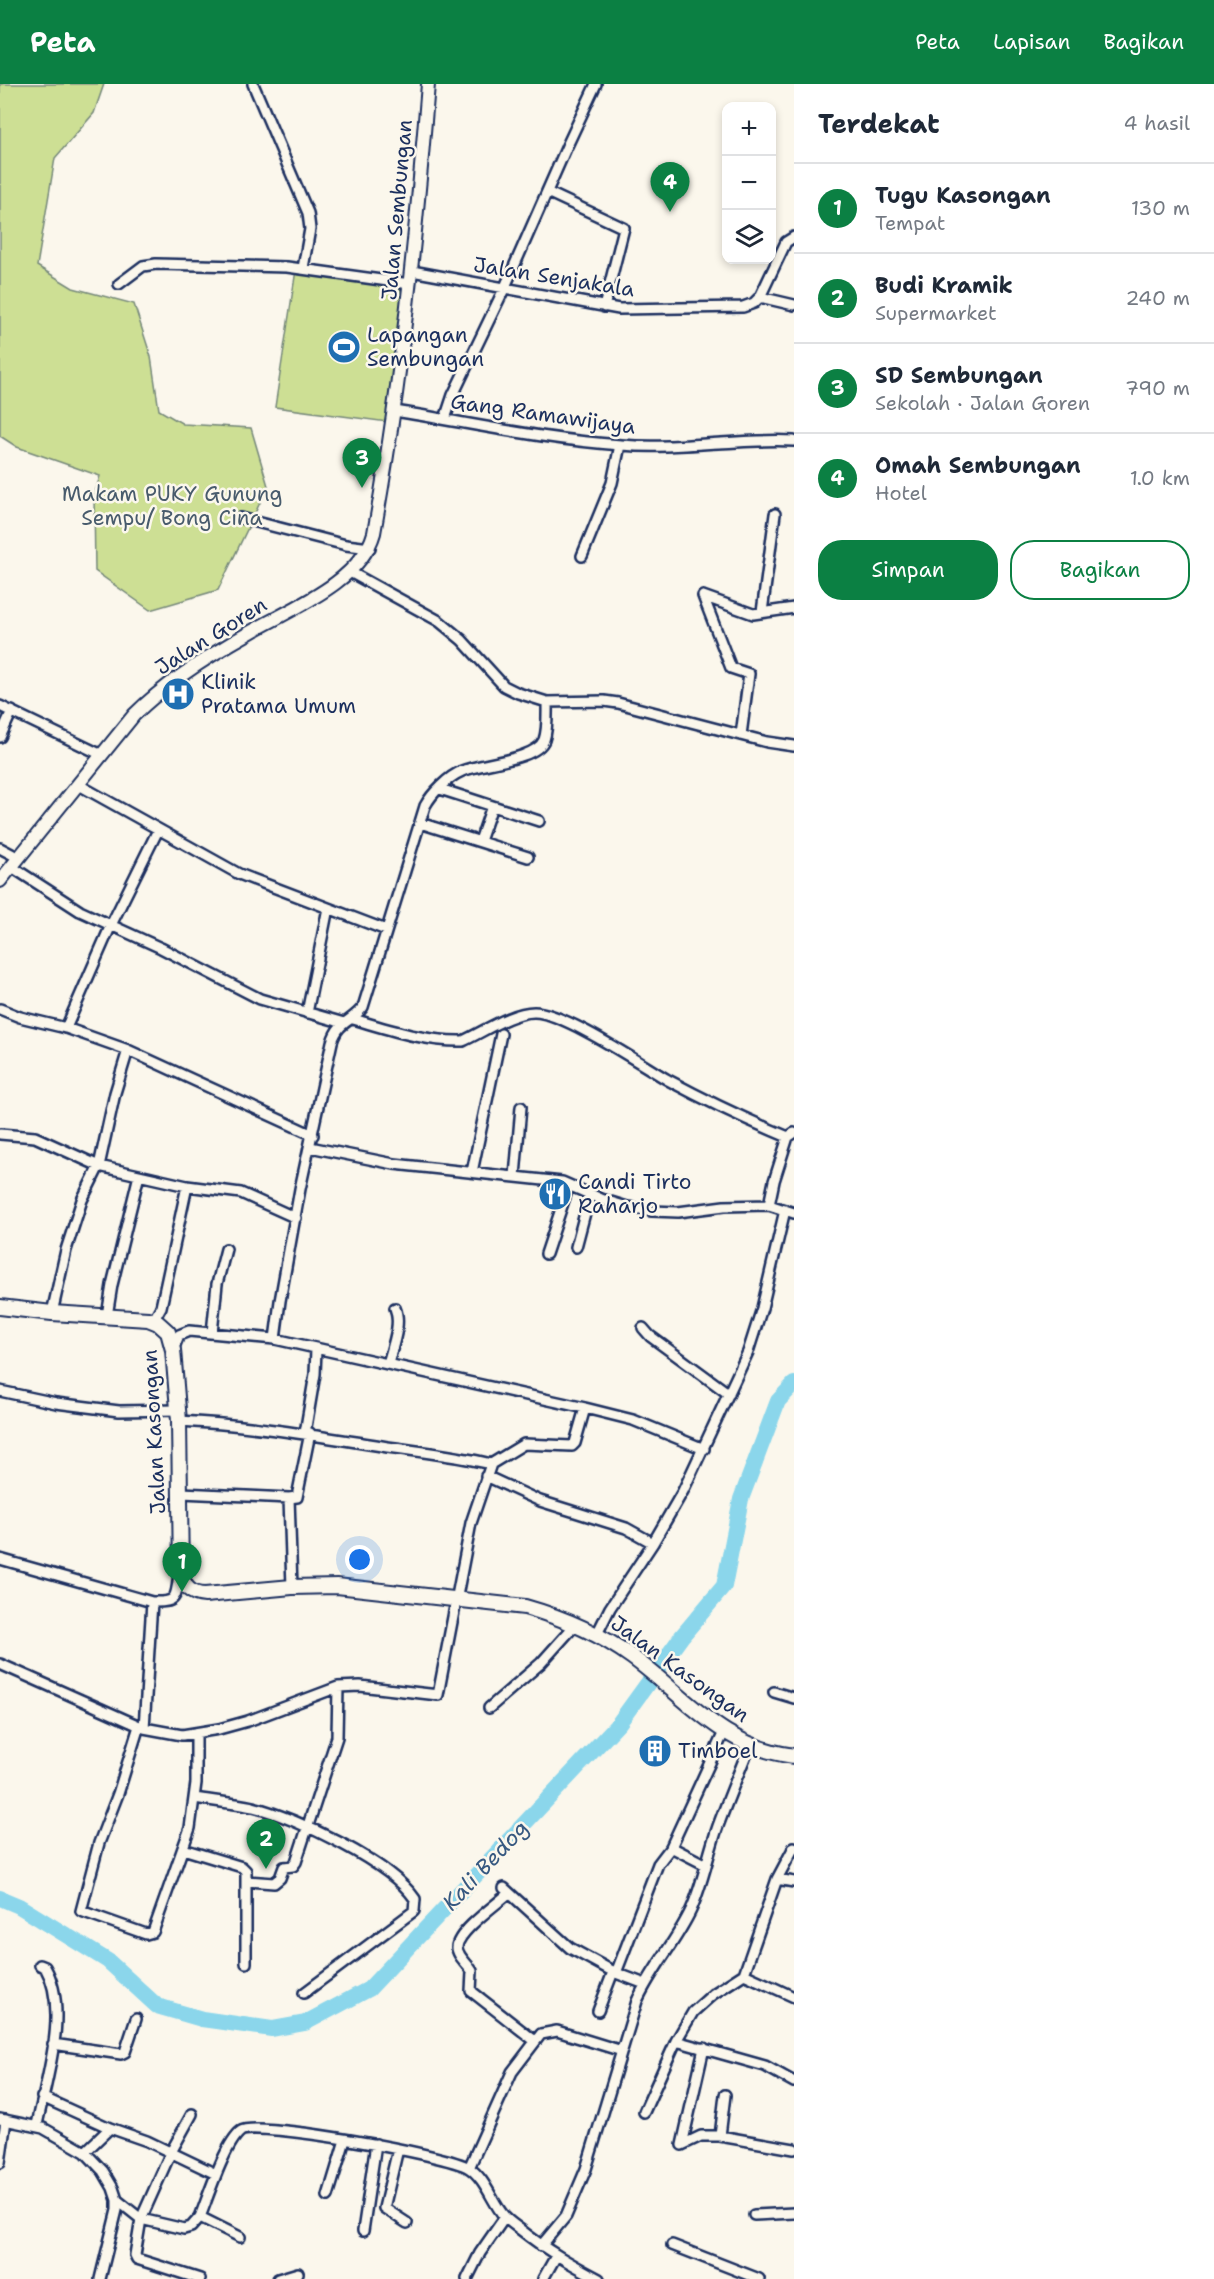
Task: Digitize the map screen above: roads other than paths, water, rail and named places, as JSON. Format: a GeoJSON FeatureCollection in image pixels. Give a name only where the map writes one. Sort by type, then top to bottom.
{"type":"FeatureCollection","features":[{"type":"Feature","properties":{"kind":"main road","name":"Jalan Kasongan"},"geometry":{"type":"LineString","coordinates":[[0,1307],[52,1313],[141,1318],[156,1322],[168,1332],[174,1350],[178,1415],[181,1574],[186,1588],[197,1595],[292,1587],[357,1588],[525,1606],[597,1634],[633,1658],[724,1732],[768,1752],[794,1756]]}},
{"type":"Feature","properties":{"kind":"street"},"geometry":{"type":"LineString","coordinates":[[253,84],[308,213],[310,229],[303,268]]}},
{"type":"Feature","properties":{"kind":"street","name":"Jalan Sembungan"},"geometry":{"type":"LineString","coordinates":[[395,411],[412,271],[428,84]]}},
{"type":"Feature","properties":{"kind":"street"},"geometry":{"type":"LineString","coordinates":[[445,419],[453,395],[506,287],[596,84]]}},
{"type":"Feature","properties":{"kind":"street"},"geometry":{"type":"LineString","coordinates":[[547,192],[624,228],[604,307]]}},
{"type":"Feature","properties":{"kind":"street"},"geometry":{"type":"LineString","coordinates":[[794,237],[786,242],[760,297],[794,305]]}},
{"type":"Feature","properties":{"kind":"street"},"geometry":{"type":"LineString","coordinates":[[119,284],[143,266],[156,264],[303,268],[410,284]]}},
{"type":"Feature","properties":{"kind":"street","name":"Jalan Senjakala"},"geometry":{"type":"LineString","coordinates":[[412,271],[604,307],[655,310],[744,308],[760,297]]}},
{"type":"Feature","properties":{"kind":"street","name":"Gang Ramawijaya"},"geometry":{"type":"LineString","coordinates":[[395,411],[560,439],[620,446],[687,447],[730,442],[794,441]]}},
{"type":"Feature","properties":{"kind":"street","name":"Jalan Goren"},"geometry":{"type":"LineString","coordinates":[[0,881],[134,715],[156,694],[247,634],[350,572],[370,548],[395,411]]}},
{"type":"Feature","properties":{"kind":"street"},"geometry":{"type":"LineString","coordinates":[[582,556],[612,483],[620,446]]}},
{"type":"Feature","properties":{"kind":"street"},"geometry":{"type":"LineString","coordinates":[[762,612],[775,514]]}},
{"type":"Feature","properties":{"kind":"street"},"geometry":{"type":"LineString","coordinates":[[241,518],[346,545],[370,548]]}},
{"type":"Feature","properties":{"kind":"street"},"geometry":{"type":"LineString","coordinates":[[350,572],[439,621],[462,640],[504,686],[518,693],[547,702],[610,702],[794,746]]}},
{"type":"Feature","properties":{"kind":"street"},"geometry":{"type":"LineString","coordinates":[[741,735],[749,674],[731,668],[703,596],[753,614],[794,608]]}},
{"type":"Feature","properties":{"kind":"street"},"geometry":{"type":"LineString","coordinates":[[275,1339],[280,1301],[332,1041],[336,1031],[363,1007],[425,806],[431,795],[455,774],[508,760],[539,746],[544,740],[547,702]]}},
{"type":"Feature","properties":{"kind":"street"},"geometry":{"type":"LineString","coordinates":[[0,706],[102,755]]}},
{"type":"Feature","properties":{"kind":"street"},"geometry":{"type":"LineString","coordinates":[[0,737],[12,711]]}},
{"type":"Feature","properties":{"kind":"street"},"geometry":{"type":"LineString","coordinates":[[79,785],[239,874],[386,930]]}},
{"type":"Feature","properties":{"kind":"street"},"geometry":{"type":"LineString","coordinates":[[440,789],[539,821]]}},
{"type":"Feature","properties":{"kind":"street"},"geometry":{"type":"LineString","coordinates":[[480,841],[492,806]]}},
{"type":"Feature","properties":{"kind":"street"},"geometry":{"type":"LineString","coordinates":[[420,823],[528,857]]}},
{"type":"Feature","properties":{"kind":"street"},"geometry":{"type":"LineString","coordinates":[[66,1028],[111,925],[158,830]]}},
{"type":"Feature","properties":{"kind":"street"},"geometry":{"type":"LineString","coordinates":[[0,848],[80,911],[260,999],[307,1013],[412,1035],[453,1041],[462,1041],[524,1013],[539,1012],[551,1015],[603,1041],[670,1081],[756,1124],[791,1135],[774,1181],[769,1204]]}},
{"type":"Feature","properties":{"kind":"street"},"geometry":{"type":"LineString","coordinates":[[307,1013],[328,908]]}},
{"type":"Feature","properties":{"kind":"street"},"geometry":{"type":"LineString","coordinates":[[0,1009],[66,1028],[128,1050],[314,1135]]}},
{"type":"Feature","properties":{"kind":"street"},"geometry":{"type":"LineString","coordinates":[[472,1172],[501,1034]]}},
{"type":"Feature","properties":{"kind":"street"},"geometry":{"type":"LineString","coordinates":[[52,1313],[66,1250],[82,1200],[99,1166],[128,1050]]}},
{"type":"Feature","properties":{"kind":"street"},"geometry":{"type":"LineString","coordinates":[[515,1176],[521,1107]]}},
{"type":"Feature","properties":{"kind":"street"},"geometry":{"type":"LineString","coordinates":[[0,1134],[34,1137],[99,1166],[187,1186],[241,1193],[296,1218]]}},
{"type":"Feature","properties":{"kind":"street"},"geometry":{"type":"LineString","coordinates":[[310,1147],[394,1164],[562,1182],[627,1207],[678,1212],[724,1206],[769,1204],[789,1212],[748,1352],[704,1449],[653,1543],[610,1608],[597,1634]]}},
{"type":"Feature","properties":{"kind":"street"},"geometry":{"type":"LineString","coordinates":[[107,1316],[112,1285],[139,1175]]}},
{"type":"Feature","properties":{"kind":"street"},"geometry":{"type":"LineString","coordinates":[[546,1254],[569,1185]]}},
{"type":"Feature","properties":{"kind":"street"},"geometry":{"type":"LineString","coordinates":[[187,1186],[164,1297],[156,1322],[197,1331]]}},
{"type":"Feature","properties":{"kind":"street"},"geometry":{"type":"LineString","coordinates":[[576,1248],[590,1194]]}},
{"type":"Feature","properties":{"kind":"street"},"geometry":{"type":"LineString","coordinates":[[212,1332],[217,1284],[226,1249]]}},
{"type":"Feature","properties":{"kind":"street"},"geometry":{"type":"LineString","coordinates":[[388,1364],[397,1326],[398,1315],[395,1308]]}},
{"type":"Feature","properties":{"kind":"street"},"geometry":{"type":"LineString","coordinates":[[643,1328],[650,1336],[729,1394]]}},
{"type":"Feature","properties":{"kind":"street"},"geometry":{"type":"LineString","coordinates":[[174,1350],[176,1340],[183,1332],[212,1332],[275,1339],[633,1420],[704,1449]]}},
{"type":"Feature","properties":{"kind":"street"},"geometry":{"type":"LineString","coordinates":[[181,1493],[297,1497],[315,1374],[316,1349]]}},
{"type":"Feature","properties":{"kind":"street"},"geometry":{"type":"LineString","coordinates":[[0,1391],[56,1403],[178,1415],[449,1454],[491,1464]]}},
{"type":"Feature","properties":{"kind":"street"},"geometry":{"type":"LineString","coordinates":[[0,1664],[142,1727],[173,1734],[196,1733],[248,1721],[338,1687],[360,1686],[438,1695],[471,1523],[491,1464],[524,1444],[572,1446],[575,1443],[585,1408]]}},
{"type":"Feature","properties":{"kind":"street"},"geometry":{"type":"LineString","coordinates":[[486,1476],[540,1501],[626,1528],[653,1543]]}},
{"type":"Feature","properties":{"kind":"street"},"geometry":{"type":"LineString","coordinates":[[289,1498],[292,1587]]}},
{"type":"Feature","properties":{"kind":"street"},"geometry":{"type":"LineString","coordinates":[[0,1559],[152,1602],[168,1602],[205,1595]]}},
{"type":"Feature","properties":{"kind":"street"},"geometry":{"type":"LineString","coordinates":[[168,1602],[175,1597],[180,1562]]}},
{"type":"Feature","properties":{"kind":"street"},"geometry":{"type":"LineString","coordinates":[[152,1602],[142,1727],[99,1843],[81,1911],[146,1934],[152,1933],[190,1828],[197,1763],[196,1733]]}},
{"type":"Feature","properties":{"kind":"street"},"geometry":{"type":"LineString","coordinates":[[489,1708],[542,1663],[576,1624]]}},
{"type":"Feature","properties":{"kind":"street"},"geometry":{"type":"LineString","coordinates":[[246,1881],[272,1883],[279,1881],[284,1867],[293,1866],[296,1862],[337,1737],[338,1687]]}},
{"type":"Feature","properties":{"kind":"street"},"geometry":{"type":"LineString","coordinates":[[774,1692],[794,1698]]}},
{"type":"Feature","properties":{"kind":"street"},"geometry":{"type":"LineString","coordinates":[[598,2011],[657,1864],[672,1847],[724,1732]]}},
{"type":"Feature","properties":{"kind":"street"},"geometry":{"type":"LineString","coordinates":[[542,2246],[560,2225],[573,2201],[586,2169],[633,2012],[645,1984],[681,1931],[701,1886],[718,1827],[750,1744]]}},
{"type":"Feature","properties":{"kind":"street"},"geometry":{"type":"LineString","coordinates":[[194,1798],[255,1808],[308,1826],[357,1852],[388,1872],[412,1894],[416,1906],[414,1911],[304,1993]]}},
{"type":"Feature","properties":{"kind":"street"},"geometry":{"type":"LineString","coordinates":[[672,1847],[706,1865]]}},
{"type":"Feature","properties":{"kind":"street"},"geometry":{"type":"LineString","coordinates":[[644,2112],[676,2042],[693,2012],[702,2002],[744,1974],[777,1879],[794,1847]]}},
{"type":"Feature","properties":{"kind":"street"},"geometry":{"type":"LineString","coordinates":[[183,1849],[242,1867],[246,1871],[246,1963]]}},
{"type":"Feature","properties":{"kind":"street"},"geometry":{"type":"LineString","coordinates":[[777,1879],[794,1882]]}},
{"type":"Feature","properties":{"kind":"street"},"geometry":{"type":"LineString","coordinates":[[535,2041],[471,1991],[472,1971],[459,1954],[457,1947],[463,1934],[507,1890],[570,1948],[614,1972],[645,1984]]}},
{"type":"Feature","properties":{"kind":"street"},"geometry":{"type":"LineString","coordinates":[[37,2126],[57,2019],[50,1973],[40,1965]]}},
{"type":"Feature","properties":{"kind":"street"},"geometry":{"type":"LineString","coordinates":[[744,1974],[794,1997]]}},
{"type":"Feature","properties":{"kind":"street"},"geometry":{"type":"LineString","coordinates":[[53,2044],[121,2054],[127,2048],[136,2019]]}},
{"type":"Feature","properties":{"kind":"street"},"geometry":{"type":"LineString","coordinates":[[469,2168],[512,2072],[535,2041],[546,2032],[557,2031],[622,2051]]}},
{"type":"Feature","properties":{"kind":"street"},"geometry":{"type":"LineString","coordinates":[[676,2042],[765,2066],[794,2082]]}},
{"type":"Feature","properties":{"kind":"street"},"geometry":{"type":"LineString","coordinates":[[704,2048],[682,2145],[701,2136],[720,2136],[794,2148]]}},
{"type":"Feature","properties":{"kind":"street"},"geometry":{"type":"LineString","coordinates":[[720,2136],[725,2095]]}},
{"type":"Feature","properties":{"kind":"street"},"geometry":{"type":"LineString","coordinates":[[42,2097],[110,2128],[147,2141],[216,2174]]}},
{"type":"Feature","properties":{"kind":"street"},"geometry":{"type":"LineString","coordinates":[[192,2114],[171,2152],[141,2219],[135,2255],[137,2259],[183,2276],[200,2279]]}},
{"type":"Feature","properties":{"kind":"street"},"geometry":{"type":"LineString","coordinates":[[0,2163],[3,2120],[37,2126],[85,2152],[103,2171],[117,2200],[141,2219],[184,2229],[191,2227],[200,2217],[216,2174],[236,2135],[248,2127],[376,2144],[453,2162],[469,2168],[481,2181],[505,2217],[556,2256],[599,2279]]}},
{"type":"Feature","properties":{"kind":"street"},"geometry":{"type":"LineString","coordinates":[[85,2152],[110,2128]]}},
{"type":"Feature","properties":{"kind":"street"},"geometry":{"type":"LineString","coordinates":[[328,2196],[345,2140]]}},
{"type":"Feature","properties":{"kind":"street"},"geometry":{"type":"LineString","coordinates":[[363,2231],[376,2144]]}},
{"type":"Feature","properties":{"kind":"street"},"geometry":{"type":"LineString","coordinates":[[398,2149],[384,2208],[407,2223]]}},
{"type":"Feature","properties":{"kind":"street"},"geometry":{"type":"LineString","coordinates":[[100,2279],[116,2216],[117,2200]]}},
{"type":"Feature","properties":{"kind":"street"},"geometry":{"type":"LineString","coordinates":[[754,2215],[794,2213]]}},
{"type":"Feature","properties":{"kind":"street"},"geometry":{"type":"LineString","coordinates":[[200,2217],[240,2237]]}},
{"type":"Feature","properties":{"kind":"street"},"geometry":{"type":"LineString","coordinates":[[466,2279],[480,2253],[505,2217]]}},
{"type":"Feature","properties":{"kind":"street"},"geometry":{"type":"LineString","coordinates":[[672,2245],[759,2279]]}},
{"type":"Feature","properties":{"kind":"street"},"geometry":{"type":"LineString","coordinates":[[543,2279],[556,2256]]}},
{"type":"Feature","properties":{"kind":"street"},"geometry":{"type":"LineString","coordinates":[[278,2279],[298,2273]]}},
{"type":"Feature","properties":{"kind":"waterway","name":"Kali Bedog"},"geometry":{"type":"LineString","coordinates":[[0,1898],[19,1906],[108,1961],[157,2006],[202,2019],[272,2029],[305,2023],[369,1989],[619,1723],[682,1636],[724,1586],[741,1499],[778,1401],[794,1384]]}},
{"type":"Feature","properties":{"kind":"place","name":"Omah Sembungan"},"geometry":{"type":"Point","coordinates":[670,212]}},
{"type":"Feature","properties":{"kind":"place","name":"Lapangan Sembungan"},"geometry":{"type":"Point","coordinates":[344,347]}},
{"type":"Feature","properties":{"kind":"place","name":"SD Sembungan"},"geometry":{"type":"Point","coordinates":[362,488]}},
{"type":"Feature","properties":{"kind":"place","name":"Klinik Pratama Umum"},"geometry":{"type":"Point","coordinates":[178,694]}},
{"type":"Feature","properties":{"kind":"place","name":"Candi Tirto Raharjo"},"geometry":{"type":"Point","coordinates":[555,1194]}},
{"type":"Feature","properties":{"kind":"place","name":"Tugu Kasongan"},"geometry":{"type":"Point","coordinates":[182,1592]}},
{"type":"Feature","properties":{"kind":"place","name":"Timboel"},"geometry":{"type":"Point","coordinates":[655,1751]}},
{"type":"Feature","properties":{"kind":"place","name":"Budi Kramik"},"geometry":{"type":"Point","coordinates":[266,1869]}},
{"type":"Feature","properties":{"kind":"park label","name":"Makam PUKY Gunung Sempu/ Bong Cina"},"geometry":{"type":"Point","coordinates":[172,506]}}]}
